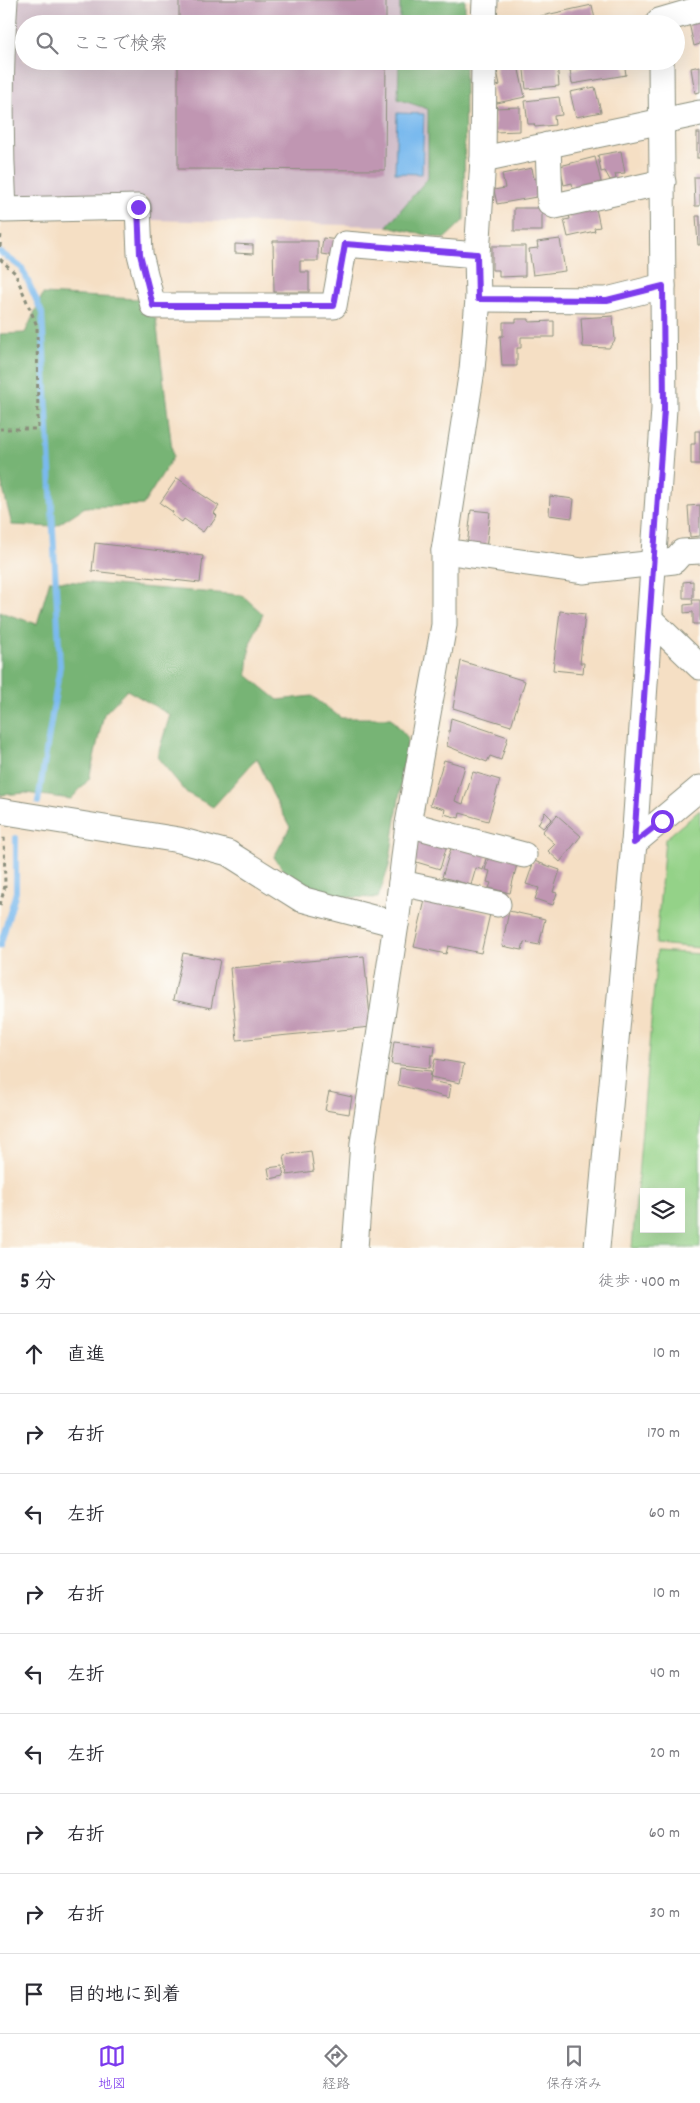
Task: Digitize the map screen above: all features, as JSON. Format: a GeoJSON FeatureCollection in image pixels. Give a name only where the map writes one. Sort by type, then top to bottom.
{"type":"FeatureCollection","features":[{"type":"Feature","properties":{"kind":"street"},"geometry":{"type":"LineString","coordinates":[[5,0],[1,162],[4,210],[138,207],[140,254],[153,306],[334,306],[345,244],[477,254]]}},
{"type":"Feature","properties":{"kind":"street"},"geometry":{"type":"LineString","coordinates":[[484,0],[484,15]]}},
{"type":"Feature","properties":{"kind":"street"},"geometry":{"type":"LineString","coordinates":[[658,15],[700,9]]}},
{"type":"Feature","properties":{"kind":"street"},"geometry":{"type":"LineString","coordinates":[[355,1248],[363,1143],[396,924],[408,824],[444,625],[444,551],[472,370],[478,299],[477,254],[483,159],[484,70]]}},
{"type":"Feature","properties":{"kind":"street"},"geometry":{"type":"LineString","coordinates":[[597,1248],[634,843],[664,409],[660,70]]}},
{"type":"Feature","properties":{"kind":"street"},"geometry":{"type":"LineString","coordinates":[[483,159],[700,113]]}},
{"type":"Feature","properties":{"kind":"street"},"geometry":{"type":"LineString","coordinates":[[548,145],[550,203],[555,206],[663,182]]}},
{"type":"Feature","properties":{"kind":"street"},"geometry":{"type":"LineString","coordinates":[[478,299],[607,300],[663,286]]}},
{"type":"Feature","properties":{"kind":"street"},"geometry":{"type":"LineString","coordinates":[[444,551],[583,571],[674,561],[682,552],[700,551]]}},
{"type":"Feature","properties":{"kind":"street"},"geometry":{"type":"LineString","coordinates":[[650,619],[700,667]]}},
{"type":"Feature","properties":{"kind":"street"},"geometry":{"type":"LineString","coordinates":[[634,843],[700,788]]}},
{"type":"Feature","properties":{"kind":"street"},"geometry":{"type":"LineString","coordinates":[[2,811],[179,840],[228,853],[300,899],[396,924]]}},
{"type":"Feature","properties":{"kind":"street"},"geometry":{"type":"LineString","coordinates":[[408,824],[524,855]]}},
{"type":"Feature","properties":{"kind":"street"},"geometry":{"type":"LineString","coordinates":[[401,883],[498,904]]}},
{"type":"Feature","properties":{"kind":"path"},"geometry":{"type":"LineString","coordinates":[[0,259],[15,273],[37,326],[38,429],[0,429]]}},
{"type":"Feature","properties":{"kind":"path"},"geometry":{"type":"LineString","coordinates":[[0,905],[5,886],[2,811]]}},
{"type":"Feature","properties":{"kind":"shaded area"},"geometry":{"type":"Polygon","coordinates":[[[14,0],[400,0],[400,15],[15,15],[15,70],[399,70],[398,99],[428,109],[428,179],[387,226],[150,220],[147,198],[19,202],[7,187],[14,0]]]}},
{"type":"Feature","properties":{"kind":"green space"},"geometry":{"type":"Polygon","coordinates":[[[400,0],[465,0],[465,15],[400,15],[400,0]]]}},
{"type":"Feature","properties":{"kind":"green space"},"geometry":{"type":"Polygon","coordinates":[[[399,70],[465,70],[464,220],[444,239],[387,226],[428,178],[428,109],[398,99],[399,70]]]}},
{"type":"Feature","properties":{"kind":"green space"},"geometry":{"type":"Polygon","coordinates":[[[43,294],[138,299],[156,319],[173,457],[143,505],[85,507],[54,527],[12,525],[0,477],[0,334],[25,333],[43,294]]]}},
{"type":"Feature","properties":{"kind":"green space"},"geometry":{"type":"Polygon","coordinates":[[[50,580],[242,595],[263,614],[250,644],[247,675],[278,700],[312,696],[341,718],[391,718],[408,738],[389,866],[378,898],[344,897],[291,880],[274,857],[290,827],[272,793],[257,758],[213,807],[187,793],[157,757],[170,715],[127,690],[104,714],[89,779],[71,799],[26,793],[0,795],[0,612],[37,624],[50,580]]]}},
{"type":"Feature","properties":{"kind":"green space"},"geometry":{"type":"Polygon","coordinates":[[[700,810],[700,948],[656,944],[665,839],[700,810]]]}},
{"type":"Feature","properties":{"kind":"green space"},"geometry":{"type":"Polygon","coordinates":[[[657,951],[700,954],[700,1248],[632,1248],[657,951]]]}},
{"type":"Feature","properties":{"kind":"water"},"geometry":{"type":"Polygon","coordinates":[[[397,113],[424,114],[422,174],[395,173],[397,113]]]}},
{"type":"Feature","properties":{"kind":"building"},"geometry":{"type":"Polygon","coordinates":[[[179,0],[386,0],[386,15],[179,15],[179,0]]]}},
{"type":"Feature","properties":{"kind":"building"},"geometry":{"type":"Polygon","coordinates":[[[592,5],[594,15],[546,15],[592,5]]]}},
{"type":"Feature","properties":{"kind":"building"},"geometry":{"type":"Polygon","coordinates":[[[700,21],[700,44],[694,46],[689,23],[700,21]]]}},
{"type":"Feature","properties":{"kind":"building"},"geometry":{"type":"Polygon","coordinates":[[[700,66],[700,92],[695,93],[691,68],[700,66]]]}},
{"type":"Feature","properties":{"kind":"building"},"geometry":{"type":"Polygon","coordinates":[[[178,70],[386,70],[385,170],[178,169],[178,70]]]}},
{"type":"Feature","properties":{"kind":"building"},"geometry":{"type":"Polygon","coordinates":[[[497,70],[519,70],[525,97],[497,103],[493,87],[500,85],[497,70]]]}},
{"type":"Feature","properties":{"kind":"building"},"geometry":{"type":"Polygon","coordinates":[[[524,70],[558,70],[559,86],[526,89],[524,70]]]}},
{"type":"Feature","properties":{"kind":"building"},"geometry":{"type":"Polygon","coordinates":[[[570,70],[625,70],[626,75],[572,84],[570,70]]]}},
{"type":"Feature","properties":{"kind":"building"},"geometry":{"type":"Polygon","coordinates":[[[595,87],[601,112],[576,117],[570,92],[595,87]]]}},
{"type":"Feature","properties":{"kind":"building"},"geometry":{"type":"Polygon","coordinates":[[[559,97],[562,115],[554,116],[555,125],[535,127],[534,124],[528,124],[525,101],[559,97]]]}},
{"type":"Feature","properties":{"kind":"building"},"geometry":{"type":"Polygon","coordinates":[[[520,107],[520,131],[495,132],[494,108],[520,107]]]}},
{"type":"Feature","properties":{"kind":"building"},"geometry":{"type":"Polygon","coordinates":[[[697,133],[700,133],[700,158],[697,158],[697,133]]]}},
{"type":"Feature","properties":{"kind":"building"},"geometry":{"type":"Polygon","coordinates":[[[621,151],[625,173],[615,174],[616,179],[610,180],[605,171],[601,172],[598,155],[621,151]]]}},
{"type":"Feature","properties":{"kind":"building"},"geometry":{"type":"Polygon","coordinates":[[[595,157],[601,182],[573,189],[572,183],[564,185],[560,166],[595,157]]]}},
{"type":"Feature","properties":{"kind":"building"},"geometry":{"type":"Polygon","coordinates":[[[532,168],[534,179],[539,178],[542,196],[497,204],[494,190],[505,188],[502,174],[532,168]]]}},
{"type":"Feature","properties":{"kind":"building"},"geometry":{"type":"Polygon","coordinates":[[[694,177],[700,177],[700,206],[695,206],[694,177]]]}},
{"type":"Feature","properties":{"kind":"building"},"geometry":{"type":"Polygon","coordinates":[[[595,204],[600,227],[594,228],[595,231],[568,237],[564,220],[570,219],[568,210],[595,204]]]}},
{"type":"Feature","properties":{"kind":"building"},"geometry":{"type":"Polygon","coordinates":[[[514,208],[542,208],[542,231],[514,231],[514,208]]]}},
{"type":"Feature","properties":{"kind":"building"},"geometry":{"type":"Polygon","coordinates":[[[696,216],[700,216],[700,245],[698,245],[696,216]]]}},
{"type":"Feature","properties":{"kind":"building"},"geometry":{"type":"Polygon","coordinates":[[[323,238],[337,240],[335,256],[321,254],[323,238]]]}},
{"type":"Feature","properties":{"kind":"building"},"geometry":{"type":"Polygon","coordinates":[[[560,239],[565,271],[533,275],[529,249],[538,248],[537,242],[560,239]]]}},
{"type":"Feature","properties":{"kind":"building"},"geometry":{"type":"Polygon","coordinates":[[[273,241],[318,241],[318,261],[300,261],[300,272],[309,272],[309,292],[274,292],[273,241]]]}},
{"type":"Feature","properties":{"kind":"building"},"geometry":{"type":"Polygon","coordinates":[[[235,244],[253,245],[253,254],[235,253],[235,244]]]}},
{"type":"Feature","properties":{"kind":"building"},"geometry":{"type":"Polygon","coordinates":[[[492,246],[525,246],[525,276],[499,277],[499,270],[492,270],[492,246]]]}},
{"type":"Feature","properties":{"kind":"building"},"geometry":{"type":"Polygon","coordinates":[[[613,316],[615,340],[609,348],[583,347],[581,318],[613,316]]]}},
{"type":"Feature","properties":{"kind":"building"},"geometry":{"type":"Polygon","coordinates":[[[516,319],[529,319],[529,322],[554,321],[554,337],[521,337],[521,348],[517,348],[517,366],[502,366],[500,336],[503,336],[503,322],[516,322],[516,319]]]}},
{"type":"Feature","properties":{"kind":"building"},"geometry":{"type":"Polygon","coordinates":[[[695,431],[700,431],[700,464],[691,464],[691,444],[695,444],[695,431]]]}},
{"type":"Feature","properties":{"kind":"building"},"geometry":{"type":"Polygon","coordinates":[[[177,478],[219,506],[214,513],[217,516],[203,532],[184,519],[182,522],[172,515],[173,512],[160,503],[177,478]]]}},
{"type":"Feature","properties":{"kind":"building"},"geometry":{"type":"Polygon","coordinates":[[[550,496],[574,499],[572,518],[549,515],[550,496]]]}},
{"type":"Feature","properties":{"kind":"building"},"geometry":{"type":"Polygon","coordinates":[[[700,505],[700,536],[690,537],[688,506],[700,505]]]}},
{"type":"Feature","properties":{"kind":"building"},"geometry":{"type":"Polygon","coordinates":[[[471,510],[490,512],[486,549],[467,547],[471,510]]]}},
{"type":"Feature","properties":{"kind":"building"},"geometry":{"type":"Polygon","coordinates":[[[95,543],[203,556],[200,583],[92,571],[95,543]]]}},
{"type":"Feature","properties":{"kind":"building"},"geometry":{"type":"Polygon","coordinates":[[[693,581],[693,598],[683,598],[683,582],[693,581]]]}},
{"type":"Feature","properties":{"kind":"building"},"geometry":{"type":"Polygon","coordinates":[[[692,600],[700,600],[700,624],[693,624],[693,612],[684,613],[684,605],[693,604],[692,600]]]}},
{"type":"Feature","properties":{"kind":"building"},"geometry":{"type":"Polygon","coordinates":[[[560,611],[585,614],[580,663],[584,663],[583,673],[553,670],[560,611]]]}},
{"type":"Feature","properties":{"kind":"building"},"geometry":{"type":"Polygon","coordinates":[[[461,661],[525,681],[511,726],[453,708],[461,661]]]}},
{"type":"Feature","properties":{"kind":"building"},"geometry":{"type":"Polygon","coordinates":[[[451,718],[508,737],[501,760],[490,756],[487,762],[447,746],[451,718]]]}},
{"type":"Feature","properties":{"kind":"building"},"geometry":{"type":"Polygon","coordinates":[[[444,760],[465,766],[455,801],[463,804],[473,772],[500,780],[488,821],[460,813],[459,818],[444,814],[445,809],[430,805],[444,760]]]}},
{"type":"Feature","properties":{"kind":"building"},"geometry":{"type":"Polygon","coordinates":[[[545,812],[552,819],[543,828],[538,824],[545,812]]]}},
{"type":"Feature","properties":{"kind":"building"},"geometry":{"type":"Polygon","coordinates":[[[557,815],[581,836],[560,862],[548,851],[555,844],[542,832],[557,815]]]}},
{"type":"Feature","properties":{"kind":"building"},"geometry":{"type":"Polygon","coordinates":[[[419,838],[447,845],[440,869],[413,861],[419,838]]]}},
{"type":"Feature","properties":{"kind":"building"},"geometry":{"type":"Polygon","coordinates":[[[452,845],[487,855],[483,870],[476,868],[471,885],[442,877],[452,845]]]}},
{"type":"Feature","properties":{"kind":"building"},"geometry":{"type":"Polygon","coordinates":[[[490,853],[518,860],[510,893],[489,888],[491,883],[487,882],[490,871],[485,870],[490,853]]]}},
{"type":"Feature","properties":{"kind":"building"},"geometry":{"type":"Polygon","coordinates":[[[534,861],[560,870],[553,892],[557,893],[553,905],[535,899],[539,888],[526,884],[534,861]]]}},
{"type":"Feature","properties":{"kind":"building"},"geometry":{"type":"Polygon","coordinates":[[[425,900],[490,914],[481,953],[448,946],[446,954],[414,947],[425,900]]]}},
{"type":"Feature","properties":{"kind":"building"},"geometry":{"type":"Polygon","coordinates":[[[509,911],[545,919],[539,945],[524,942],[522,950],[502,946],[509,911]]]}},
{"type":"Feature","properties":{"kind":"building"},"geometry":{"type":"Polygon","coordinates":[[[183,953],[220,960],[211,1008],[173,1000],[183,953]]]}},
{"type":"Feature","properties":{"kind":"building"},"geometry":{"type":"Polygon","coordinates":[[[364,956],[371,1027],[237,1040],[230,968],[364,956]]]}},
{"type":"Feature","properties":{"kind":"building"},"geometry":{"type":"Polygon","coordinates":[[[394,1041],[435,1046],[434,1055],[431,1055],[430,1068],[391,1064],[394,1041]]]}},
{"type":"Feature","properties":{"kind":"building"},"geometry":{"type":"Polygon","coordinates":[[[435,1059],[464,1064],[460,1083],[431,1077],[435,1059]]]}},
{"type":"Feature","properties":{"kind":"building"},"geometry":{"type":"Polygon","coordinates":[[[400,1068],[431,1071],[430,1081],[451,1085],[449,1098],[398,1085],[400,1068]]]}},
{"type":"Feature","properties":{"kind":"building"},"geometry":{"type":"Polygon","coordinates":[[[329,1092],[352,1097],[349,1114],[325,1110],[329,1092]]]}},
{"type":"Feature","properties":{"kind":"building"},"geometry":{"type":"Polygon","coordinates":[[[311,1151],[314,1171],[287,1175],[284,1155],[311,1151]]]}},
{"type":"Feature","properties":{"kind":"building"},"geometry":{"type":"Polygon","coordinates":[[[282,1166],[284,1176],[270,1179],[268,1168],[282,1166]]]}},
{"type":"Feature","properties":{"kind":"waterway"},"geometry":{"type":"LineString","coordinates":[[0,252],[22,268],[42,313],[60,666],[38,802]]}},
{"type":"Feature","properties":{"kind":"waterway"},"geometry":{"type":"LineString","coordinates":[[0,946],[16,892],[16,838]]}},
{"type":"Feature","properties":{"kind":"route"},"geometry":{"type":"LineString","coordinates":[[138,207],[140,254],[153,306],[334,306],[345,244],[477,254],[478,299],[607,300],[663,286],[664,409],[634,843],[662,821]]}}]}
